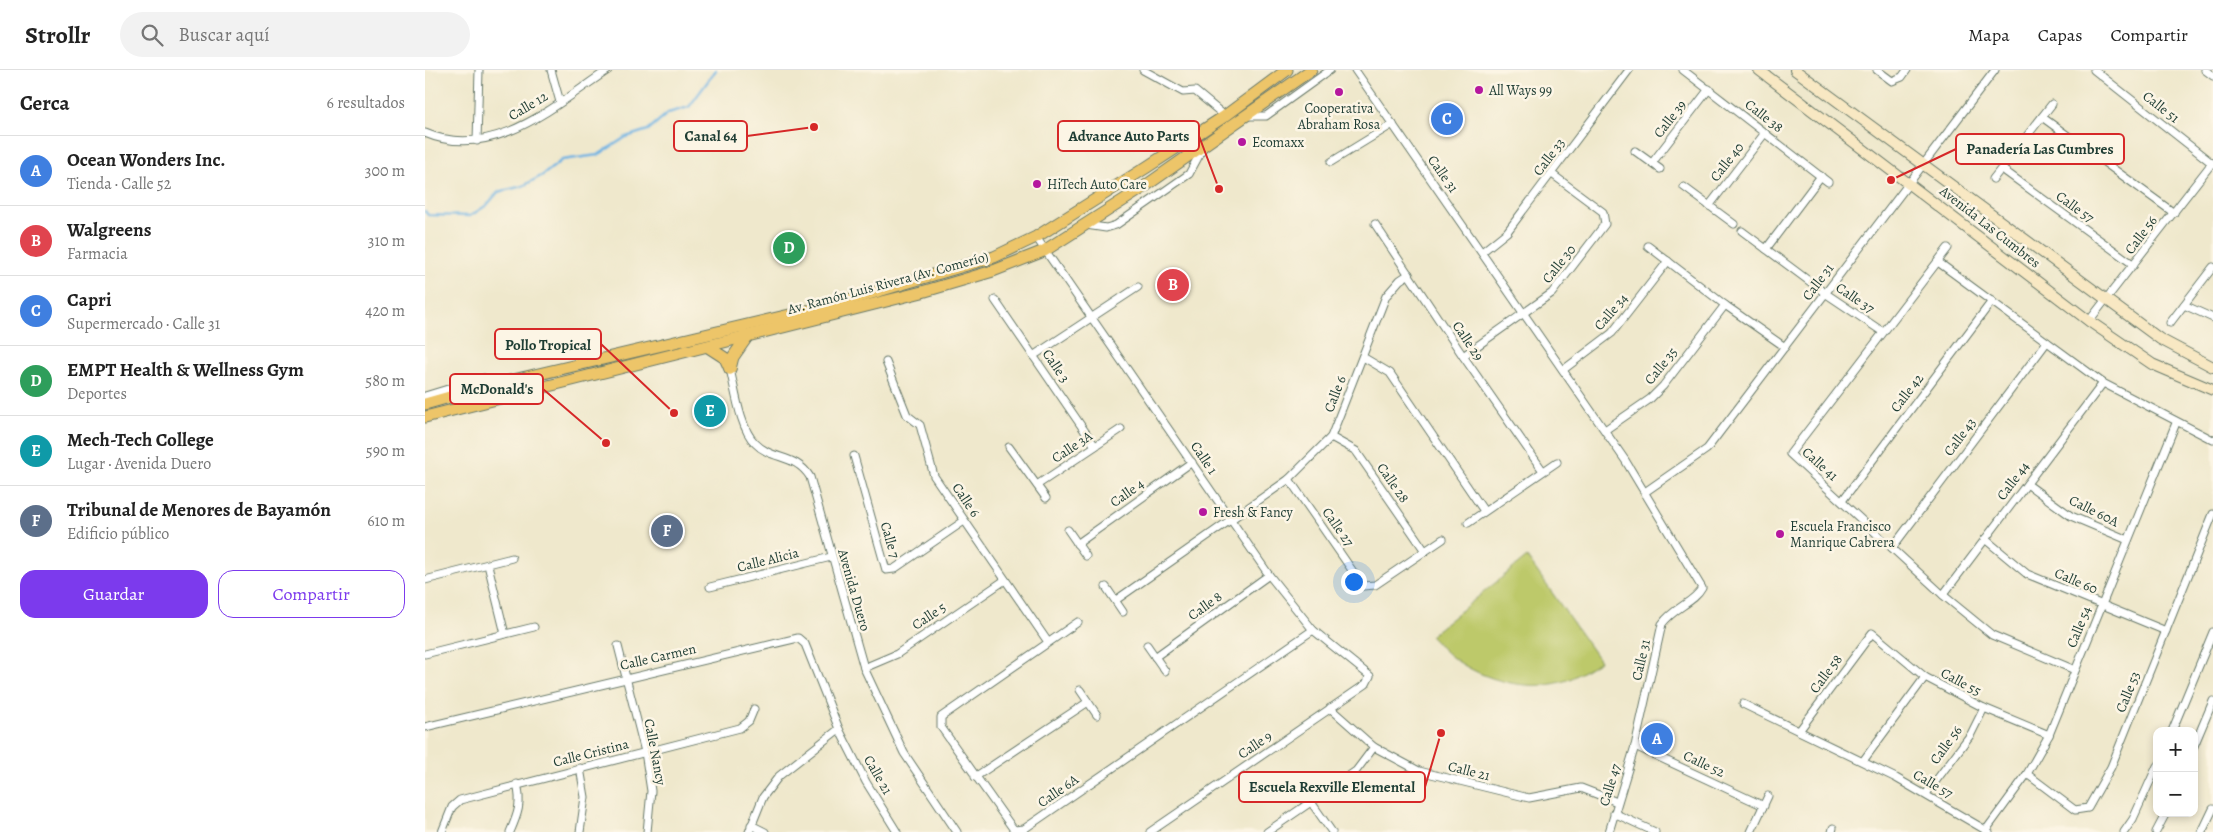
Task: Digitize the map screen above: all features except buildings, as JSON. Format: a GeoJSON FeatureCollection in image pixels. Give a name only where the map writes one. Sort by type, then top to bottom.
{"type":"FeatureCollection","features":[{"type":"Feature","properties":{"kind":"main road","name":"Av. Ramón Luis Rivera (Av. Comerío)"},"geometry":{"type":"LineString","coordinates":[[425,404],[488,386],[827,306],[994,257],[1036,237],[1225,116],[1287,70]]}},
{"type":"Feature","properties":{"kind":"main road","name":"Av. Ramón Luis Rivera (Av. Comerío)"},"geometry":{"type":"LineString","coordinates":[[425,417],[922,292],[993,270],[1044,251],[1205,144],[1311,70]]}},
{"type":"Feature","properties":{"kind":"main road"},"geometry":{"type":"LineString","coordinates":[[730,369],[733,357],[747,336]]}},
{"type":"Feature","properties":{"kind":"main road"},"geometry":{"type":"LineString","coordinates":[[708,347],[725,358],[730,369]]}},
{"type":"Feature","properties":{"kind":"street"},"geometry":{"type":"LineString","coordinates":[[477,142],[479,70]]}},
{"type":"Feature","properties":{"kind":"street"},"geometry":{"type":"LineString","coordinates":[[551,70],[560,102]]}},
{"type":"Feature","properties":{"kind":"street","name":"Calle 12"},"geometry":{"type":"LineString","coordinates":[[425,133],[440,140],[477,142],[515,130],[608,70]]}},
{"type":"Feature","properties":{"kind":"street"},"geometry":{"type":"LineString","coordinates":[[1143,70],[1183,92],[1195,91],[1225,116]]}},
{"type":"Feature","properties":{"kind":"street"},"geometry":{"type":"LineString","coordinates":[[1245,116],[1267,116],[1330,70]]}},
{"type":"Feature","properties":{"kind":"street","name":"Calle 31"},"geometry":{"type":"LineString","coordinates":[[1355,70],[1605,430],[1645,492],[1702,588],[1698,596],[1671,612],[1662,624],[1635,746]]}},
{"type":"Feature","properties":{"kind":"street","name":"Calle 33"},"geometry":{"type":"LineString","coordinates":[[1482,252],[1507,232],[1629,70]]}},
{"type":"Feature","properties":{"kind":"street","name":"Calle 38"},"geometry":{"type":"LineString","coordinates":[[1683,70],[1828,182]]}},
{"type":"Feature","properties":{"kind":"street","name":"Avenida Las Cumbres"},"geometry":{"type":"LineString","coordinates":[[1759,70],[2089,321],[2153,364],[2213,390]]}},
{"type":"Feature","properties":{"kind":"street","name":"Avenida Las Cumbres"},"geometry":{"type":"LineString","coordinates":[[1795,70],[2160,339],[2213,366]]}},
{"type":"Feature","properties":{"kind":"street"},"geometry":{"type":"LineString","coordinates":[[1877,70],[1892,81],[1902,77],[1907,70]]}},
{"type":"Feature","properties":{"kind":"street","name":"Calle 31"},"geometry":{"type":"LineString","coordinates":[[1645,492],[1707,449],[1995,70]]}},
{"type":"Feature","properties":{"kind":"street","name":"Calle 51"},"geometry":{"type":"LineString","coordinates":[[2093,70],[2212,163]]}},
{"type":"Feature","properties":{"kind":"street"},"geometry":{"type":"LineString","coordinates":[[2205,70],[2213,76]]}},
{"type":"Feature","properties":{"kind":"street","name":"Calle 39"},"geometry":{"type":"LineString","coordinates":[[1652,163],[1709,89]]}},
{"type":"Feature","properties":{"kind":"street"},"geometry":{"type":"LineString","coordinates":[[1993,179],[2052,104]]}},
{"type":"Feature","properties":{"kind":"street"},"geometry":{"type":"LineString","coordinates":[[2042,117],[2174,213]]}},
{"type":"Feature","properties":{"kind":"street"},"geometry":{"type":"LineString","coordinates":[[1331,162],[1393,124]]}},
{"type":"Feature","properties":{"kind":"street","name":"Calle 40"},"geometry":{"type":"LineString","coordinates":[[1709,206],[1765,133]]}},
{"type":"Feature","properties":{"kind":"street"},"geometry":{"type":"LineString","coordinates":[[1085,225],[1106,228],[1116,224],[1189,174],[1194,168],[1205,144]]}},
{"type":"Feature","properties":{"kind":"street"},"geometry":{"type":"LineString","coordinates":[[1635,151],[1660,169]]}},
{"type":"Feature","properties":{"kind":"street","name":"Calle 56"},"geometry":{"type":"LineString","coordinates":[[2089,321],[2212,163]]}},
{"type":"Feature","properties":{"kind":"street","name":"Calle 57"},"geometry":{"type":"LineString","coordinates":[[2002,169],[2134,265]]}},
{"type":"Feature","properties":{"kind":"street","name":"Calle 30"},"geometry":{"type":"LineString","coordinates":[[1463,356],[1561,285],[1605,224],[1603,212],[1552,174]]}},
{"type":"Feature","properties":{"kind":"street"},"geometry":{"type":"LineString","coordinates":[[1766,249],[1821,176]]}},
{"type":"Feature","properties":{"kind":"street"},"geometry":{"type":"LineString","coordinates":[[1684,187],[1733,224]]}},
{"type":"Feature","properties":{"kind":"street","name":"Calle 29"},"geometry":{"type":"LineString","coordinates":[[1375,224],[1543,471]]}},
{"type":"Feature","properties":{"kind":"street","name":"Calle 37"},"geometry":{"type":"LineString","coordinates":[[1741,231],[1825,293],[1883,332]]}},
{"type":"Feature","properties":{"kind":"street","name":"Calle 1"},"geometry":{"type":"LineString","coordinates":[[1036,237],[1269,575],[1313,630],[1370,676]]}},
{"type":"Feature","properties":{"kind":"street"},"geometry":{"type":"LineString","coordinates":[[1648,246],[1725,305],[1785,346]]}},
{"type":"Feature","properties":{"kind":"street","name":"Calle 41"},"geometry":{"type":"LineString","coordinates":[[1948,248],[1790,454],[1943,595],[1992,635],[2075,670]]}},
{"type":"Feature","properties":{"kind":"street","name":"Calle 34"},"geometry":{"type":"LineString","coordinates":[[1563,370],[1612,333],[1668,261]]}},
{"type":"Feature","properties":{"kind":"street"},"geometry":{"type":"LineString","coordinates":[[1938,262],[1993,300],[2103,383],[2213,440]]}},
{"type":"Feature","properties":{"kind":"street"},"geometry":{"type":"LineString","coordinates":[[2170,323],[2213,268]]}},
{"type":"Feature","properties":{"kind":"street","name":"Calle 6"},"geometry":{"type":"LineString","coordinates":[[1231,519],[1289,480],[1331,437],[1386,296],[1400,280],[1409,274]]}},
{"type":"Feature","properties":{"kind":"street"},"geometry":{"type":"LineString","coordinates":[[1033,356],[1138,287]]}},
{"type":"Feature","properties":{"kind":"street","name":"Calle 3"},"geometry":{"type":"LineString","coordinates":[[995,300],[1095,446]]}},
{"type":"Feature","properties":{"kind":"street","name":"Calle 42"},"geometry":{"type":"LineString","coordinates":[[1841,501],[1993,300]]}},
{"type":"Feature","properties":{"kind":"street","name":"Calle 35"},"geometry":{"type":"LineString","coordinates":[[1605,430],[1650,399],[1663,386],[1725,305]]}},
{"type":"Feature","properties":{"kind":"street"},"geometry":{"type":"LineString","coordinates":[[2184,305],[2213,318]]}},
{"type":"Feature","properties":{"kind":"street","name":"Calle 43"},"geometry":{"type":"LineString","coordinates":[[1892,548],[2047,342]]}},
{"type":"Feature","properties":{"kind":"street"},"geometry":{"type":"LineString","coordinates":[[1363,357],[1390,374],[1484,511]]}},
{"type":"Feature","properties":{"kind":"street","name":"Calle 6"},"geometry":{"type":"LineString","coordinates":[[886,362],[907,415],[920,425],[934,476],[1048,642]]}},
{"type":"Feature","properties":{"kind":"street","name":"Avenida Duero"},"geometry":{"type":"LineString","coordinates":[[730,369],[745,429],[751,439],[766,451],[797,463],[810,478],[864,668],[904,753],[957,832]]}},
{"type":"Feature","properties":{"kind":"street"},"geometry":{"type":"LineString","coordinates":[[425,396],[484,378],[488,386]]}},
{"type":"Feature","properties":{"kind":"street","name":"Calle 44"},"geometry":{"type":"LineString","coordinates":[[1943,595],[2103,383]]}},
{"type":"Feature","properties":{"kind":"street","name":"Calle 54"},"geometry":{"type":"LineString","coordinates":[[1987,831],[2027,774],[2049,735],[2176,422]]}},
{"type":"Feature","properties":{"kind":"street","name":"Calle 3A"},"geometry":{"type":"LineString","coordinates":[[1037,486],[1121,429]]}},
{"type":"Feature","properties":{"kind":"street","name":"Calle 28"},"geometry":{"type":"LineString","coordinates":[[1331,437],[1356,451],[1425,552]]}},
{"type":"Feature","properties":{"kind":"street"},"geometry":{"type":"LineString","coordinates":[[1009,447],[1046,498]]}},
{"type":"Feature","properties":{"kind":"street","name":"Calle 7"},"geometry":{"type":"LineString","coordinates":[[853,456],[886,570],[894,569],[964,521]]}},
{"type":"Feature","properties":{"kind":"street","name":"Calle 4"},"geometry":{"type":"LineString","coordinates":[[1077,544],[1192,462]]}},
{"type":"Feature","properties":{"kind":"street"},"geometry":{"type":"LineString","coordinates":[[1467,523],[1557,462]]}},
{"type":"Feature","properties":{"kind":"street","name":"Calle 27"},"geometry":{"type":"LineString","coordinates":[[1289,480],[1363,586],[1375,585],[1443,539]]}},
{"type":"Feature","properties":{"kind":"street","name":"Calle 60A"},"geometry":{"type":"LineString","coordinates":[[2027,484],[2071,516],[2128,540]]}},
{"type":"Feature","properties":{"kind":"street","name":"Calle 53"},"geometry":{"type":"LineString","coordinates":[[2027,774],[2075,810],[2088,808],[2111,767],[2213,514]]}},
{"type":"Feature","properties":{"kind":"street"},"geometry":{"type":"LineString","coordinates":[[1115,600],[1231,519]]}},
{"type":"Feature","properties":{"kind":"street"},"geometry":{"type":"LineString","coordinates":[[1067,530],[1085,556]]}},
{"type":"Feature","properties":{"kind":"street","name":"Calle 60"},"geometry":{"type":"LineString","coordinates":[[1985,539],[2027,574],[2101,606],[2166,631]]}},
{"type":"Feature","properties":{"kind":"street","name":"Calle Alicia"},"geometry":{"type":"LineString","coordinates":[[711,587],[831,557]]}},
{"type":"Feature","properties":{"kind":"street"},"geometry":{"type":"LineString","coordinates":[[425,580],[512,558]]}},
{"type":"Feature","properties":{"kind":"street"},"geometry":{"type":"LineString","coordinates":[[488,564],[505,634]]}},
{"type":"Feature","properties":{"kind":"street","name":"Calle 8"},"geometry":{"type":"LineString","coordinates":[[1155,657],[1269,575]]}},
{"type":"Feature","properties":{"kind":"street","name":"Calle 5"},"geometry":{"type":"LineString","coordinates":[[864,668],[897,654],[1005,580]]}},
{"type":"Feature","properties":{"kind":"street"},"geometry":{"type":"LineString","coordinates":[[1106,587],[1123,612]]}},
{"type":"Feature","properties":{"kind":"street","name":"Calle 6A"},"geometry":{"type":"LineString","coordinates":[[1078,622],[941,717],[941,727],[1013,830],[1024,829],[1313,630]]}},
{"type":"Feature","properties":{"kind":"street"},"geometry":{"type":"LineString","coordinates":[[425,654],[534,627]]}},
{"type":"Feature","properties":{"kind":"street"},"geometry":{"type":"LineString","coordinates":[[2174,727],[2213,632]]}},
{"type":"Feature","properties":{"kind":"street","name":"Calle 55"},"geometry":{"type":"LineString","coordinates":[[1872,633],[1925,677],[1984,708],[2049,735]]}},
{"type":"Feature","properties":{"kind":"street","name":"Calle 58"},"geometry":{"type":"LineString","coordinates":[[1799,731],[1872,633]]}},
{"type":"Feature","properties":{"kind":"street","name":"Calle Carmen"},"geometry":{"type":"LineString","coordinates":[[425,727],[799,638],[805,644],[839,729]]}},
{"type":"Feature","properties":{"kind":"street"},"geometry":{"type":"LineString","coordinates":[[1147,645],[1165,671]]}},
{"type":"Feature","properties":{"kind":"street","name":"Calle Nancy"},"geometry":{"type":"LineString","coordinates":[[618,646],[645,752],[651,791],[647,832]]}},
{"type":"Feature","properties":{"kind":"street","name":"Calle 9"},"geometry":{"type":"LineString","coordinates":[[1150,832],[1366,684],[1370,676]]}},
{"type":"Feature","properties":{"kind":"street"},"geometry":{"type":"LineString","coordinates":[[1863,761],[1925,677]]}},
{"type":"Feature","properties":{"kind":"street"},"geometry":{"type":"LineString","coordinates":[[1080,690],[1097,715]]}},
{"type":"Feature","properties":{"kind":"street"},"geometry":{"type":"LineString","coordinates":[[2198,736],[2213,700]]}},
{"type":"Feature","properties":{"kind":"street"},"geometry":{"type":"LineString","coordinates":[[975,777],[1088,702]]}},
{"type":"Feature","properties":{"kind":"street","name":"Calle 57"},"geometry":{"type":"LineString","coordinates":[[1743,704],[1863,761],[1926,794],[1987,831]]}},
{"type":"Feature","properties":{"kind":"street","name":"Calle Cristina"},"geometry":{"type":"LineString","coordinates":[[442,832],[453,807],[460,800],[740,728],[749,721],[754,708]]}},
{"type":"Feature","properties":{"kind":"street","name":"Calle 21"},"geometry":{"type":"LineString","coordinates":[[1330,708],[1374,747],[1419,771],[1529,798],[1581,788],[1617,802]]}},
{"type":"Feature","properties":{"kind":"street","name":"Calle 56"},"geometry":{"type":"LineString","coordinates":[[1926,794],[1971,734],[1984,708]]}},
{"type":"Feature","properties":{"kind":"street"},"geometry":{"type":"LineString","coordinates":[[765,832],[750,829],[763,797],[779,776],[839,729]]}},
{"type":"Feature","properties":{"kind":"street","name":"Calle 21"},"geometry":{"type":"LineString","coordinates":[[839,729],[866,782],[897,832]]}},
{"type":"Feature","properties":{"kind":"street","name":"Calle 47"},"geometry":{"type":"LineString","coordinates":[[1609,832],[1635,746]]}},
{"type":"Feature","properties":{"kind":"street","name":"Calle 52"},"geometry":{"type":"LineString","coordinates":[[1635,746],[1764,806]]}},
{"type":"Feature","properties":{"kind":"street"},"geometry":{"type":"LineString","coordinates":[[1267,832],[1356,771],[1374,747]]}},
{"type":"Feature","properties":{"kind":"street"},"geometry":{"type":"LineString","coordinates":[[580,768],[585,797],[580,832]]}},
{"type":"Feature","properties":{"kind":"street"},"geometry":{"type":"LineString","coordinates":[[2124,832],[2133,819],[2154,772]]}},
{"type":"Feature","properties":{"kind":"street"},"geometry":{"type":"LineString","coordinates":[[511,832],[521,798],[517,784]]}},
{"type":"Feature","properties":{"kind":"street"},"geometry":{"type":"LineString","coordinates":[[1751,832],[1769,796]]}},
{"type":"Feature","properties":{"kind":"street"},"geometry":{"type":"LineString","coordinates":[[1311,802],[1332,832]]}},
{"type":"Feature","properties":{"kind":"street"},"geometry":{"type":"LineString","coordinates":[[2202,832],[2210,823],[2213,809]]}},
{"type":"Feature","properties":{"kind":"street"},"geometry":{"type":"LineString","coordinates":[[1614,813],[1655,832]]}},
{"type":"Feature","properties":{"kind":"street"},"geometry":{"type":"LineString","coordinates":[[2156,832],[2164,817]]}},
{"type":"Feature","properties":{"kind":"green space"},"geometry":{"type":"Polygon","coordinates":[[[1527,557],[1600,661],[1570,679],[1540,685],[1509,683],[1478,673],[1464,665],[1449,655],[1430,636],[1527,557]]]}},
{"type":"Feature","properties":{"kind":"waterway"},"geometry":{"type":"LineString","coordinates":[[425,211],[428,215],[470,216],[487,205],[498,192],[523,186],[543,175],[562,160],[598,155],[626,137],[648,130],[668,113],[689,107],[716,70]]}},
{"type":"Feature","properties":{"kind":"place","name":"All Ways 99"},"geometry":{"type":"Point","coordinates":[1479,90]}},
{"type":"Feature","properties":{"kind":"place","name":"Cooperativa Abraham Rosa"},"geometry":{"type":"Point","coordinates":[1339,92]}},
{"type":"Feature","properties":{"kind":"place","name":"Capri"},"geometry":{"type":"Point","coordinates":[1447,119]}},
{"type":"Feature","properties":{"kind":"place","name":"Canal 64"},"geometry":{"type":"Point","coordinates":[814,127]}},
{"type":"Feature","properties":{"kind":"place","name":"Ecomaxx"},"geometry":{"type":"Point","coordinates":[1242,142]}},
{"type":"Feature","properties":{"kind":"place","name":"Panadería Las Cumbres"},"geometry":{"type":"Point","coordinates":[1891,180]}},
{"type":"Feature","properties":{"kind":"place","name":"HiTech Auto Care"},"geometry":{"type":"Point","coordinates":[1037,184]}},
{"type":"Feature","properties":{"kind":"place","name":"Advance Auto Parts"},"geometry":{"type":"Point","coordinates":[1219,189]}},
{"type":"Feature","properties":{"kind":"place","name":"EMPT Health & Wellness Gym"},"geometry":{"type":"Point","coordinates":[789,248]}},
{"type":"Feature","properties":{"kind":"place","name":"Walgreens"},"geometry":{"type":"Point","coordinates":[1173,285]}},
{"type":"Feature","properties":{"kind":"place","name":"Mech-Tech College"},"geometry":{"type":"Point","coordinates":[710,411]}},
{"type":"Feature","properties":{"kind":"place","name":"Pollo Tropical"},"geometry":{"type":"Point","coordinates":[674,413]}},
{"type":"Feature","properties":{"kind":"place","name":"McDonald's"},"geometry":{"type":"Point","coordinates":[606,443]}},
{"type":"Feature","properties":{"kind":"place","name":"Fresh & Fancy"},"geometry":{"type":"Point","coordinates":[1203,512]}},
{"type":"Feature","properties":{"kind":"place","name":"Tribunal de Menores de Bayamón"},"geometry":{"type":"Point","coordinates":[667,531]}},
{"type":"Feature","properties":{"kind":"place","name":"Escuela Francisco Manrique Cabrera"},"geometry":{"type":"Point","coordinates":[1780,534]}},
{"type":"Feature","properties":{"kind":"place","name":"Escuela Rexville Elemental"},"geometry":{"type":"Point","coordinates":[1441,733]}},
{"type":"Feature","properties":{"kind":"place","name":"Ocean Wonders Inc."},"geometry":{"type":"Point","coordinates":[1657,739]}}]}
